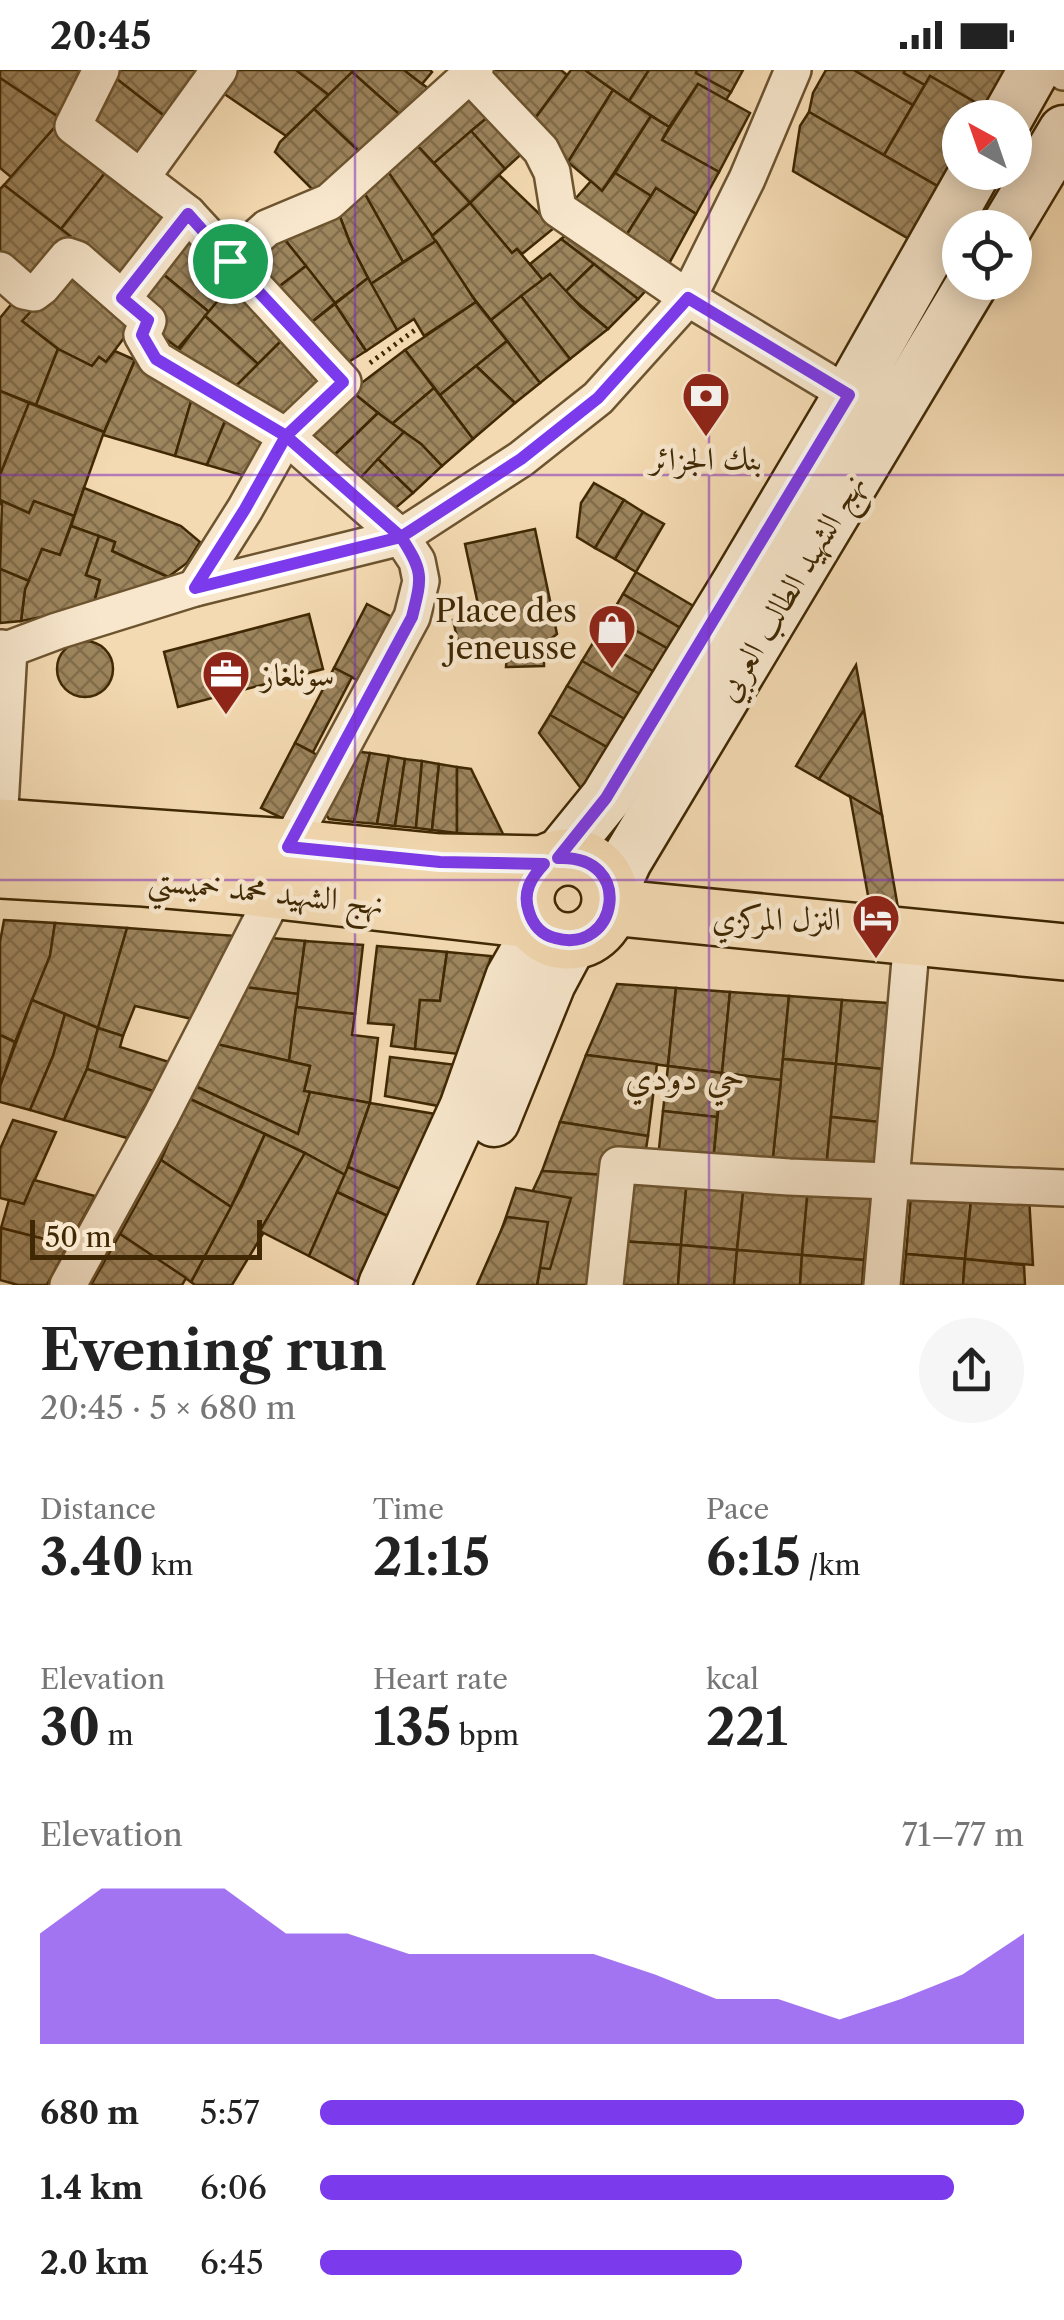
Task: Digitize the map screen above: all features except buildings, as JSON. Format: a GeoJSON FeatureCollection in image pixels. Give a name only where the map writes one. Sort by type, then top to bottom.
{"type":"FeatureCollection","features":[{"type":"Feature","properties":{"kind":"main road"},"geometry":{"type":"LineString","coordinates":[[1017,100],[1034,70]]}},
{"type":"Feature","properties":{"kind":"main road"},"geometry":{"type":"LineString","coordinates":[[1017,210],[1064,131]]}},
{"type":"Feature","properties":{"kind":"main road","name":"نهج الشهيد الطالب العربي"},"geometry":{"type":"LineString","coordinates":[[551,861],[606,798],[849,395],[966,190]]}},
{"type":"Feature","properties":{"kind":"main road","name":"نهج الشهيد الطالب العربي"},"geometry":{"type":"LineString","coordinates":[[573,918],[626,860],[962,300]]}},
{"type":"Feature","properties":{"kind":"main road","name":"نهج الشهيد محمد خميستي"},"geometry":{"type":"LineString","coordinates":[[0,827],[573,918],[912,937],[1064,952]]}},
{"type":"Feature","properties":{"kind":"main road"},"geometry":{"type":"LineString","coordinates":[[384,1285],[465,1108],[512,978],[573,918],[606,880],[586,860],[573,857],[551,861],[534,875],[527,889],[526,905],[573,918]]}},
{"type":"Feature","properties":{"kind":"main road","name":"نهج الشهيد محمد خميستي"},"geometry":{"type":"LineString","coordinates":[[0,870],[144,878],[440,862],[551,861]]}},
{"type":"Feature","properties":{"kind":"main road"},"geometry":{"type":"LineString","coordinates":[[421,1285],[512,1080],[573,918]]}},
{"type":"Feature","properties":{"kind":"street"},"geometry":{"type":"LineString","coordinates":[[102,70],[73,126],[188,214],[343,382],[286,436],[195,588]]}},
{"type":"Feature","properties":{"kind":"street"},"geometry":{"type":"LineString","coordinates":[[141,178],[219,70]]}},
{"type":"Feature","properties":{"kind":"street"},"geometry":{"type":"LineString","coordinates":[[0,807],[4,648],[195,588],[401,537],[521,459],[598,398],[688,298],[747,179],[793,70]]}},
{"type":"Feature","properties":{"kind":"street"},"geometry":{"type":"LineString","coordinates":[[230,261],[267,228],[328,202],[473,73],[541,150],[552,172],[558,209],[688,298],[849,395]]}},
{"type":"Feature","properties":{"kind":"street"},"geometry":{"type":"LineString","coordinates":[[122,298],[188,214]]}},
{"type":"Feature","properties":{"kind":"street"},"geometry":{"type":"LineString","coordinates":[[0,270],[24,291],[34,293],[68,256],[77,259],[148,320],[142,335],[156,359],[286,436],[401,537],[417,560],[421,582],[412,617],[160,1116],[68,1285]]}},
{"type":"Feature","properties":{"kind":"street"},"geometry":{"type":"LineString","coordinates":[[882,1285],[912,937]]}},
{"type":"Feature","properties":{"kind":"street"},"geometry":{"type":"LineString","coordinates":[[605,1285],[618,1165],[790,1177],[1064,1188]]}},
{"type":"Feature","properties":{"kind":"path"},"geometry":{"type":"LineString","coordinates":[[343,382],[414,330]]}},
{"type":"Feature","properties":{"kind":"place","name":"بنك الجزائر"},"geometry":{"type":"Point","coordinates":[706,438]}},
{"type":"Feature","properties":{"kind":"place","name":"Place des jeneusse"},"geometry":{"type":"Point","coordinates":[612,670]}},
{"type":"Feature","properties":{"kind":"place","name":"سونلغاز"},"geometry":{"type":"Point","coordinates":[226,716]}},
{"type":"Feature","properties":{"kind":"place","name":"النزل المركزي"},"geometry":{"type":"Point","coordinates":[876,960]}},
{"type":"Feature","properties":{"kind":"district","name":"حي دودي"},"geometry":{"type":"Point","coordinates":[685,1077]}},
{"type":"Feature","properties":{"kind":"route"},"geometry":{"type":"LineString","coordinates":[[230,261],[188,214],[122,298],[148,320],[142,335],[156,359],[286,436],[401,537],[521,459],[598,398],[688,298],[849,395],[606,798],[558,858],[586,860],[606,880],[610,907],[597,930],[586,937],[561,940],[549,936],[532,920],[526,905],[527,889],[544,864],[440,862],[288,847],[412,617],[421,582],[417,560],[401,537],[195,588],[286,436],[343,382],[230,261]]}}]}
